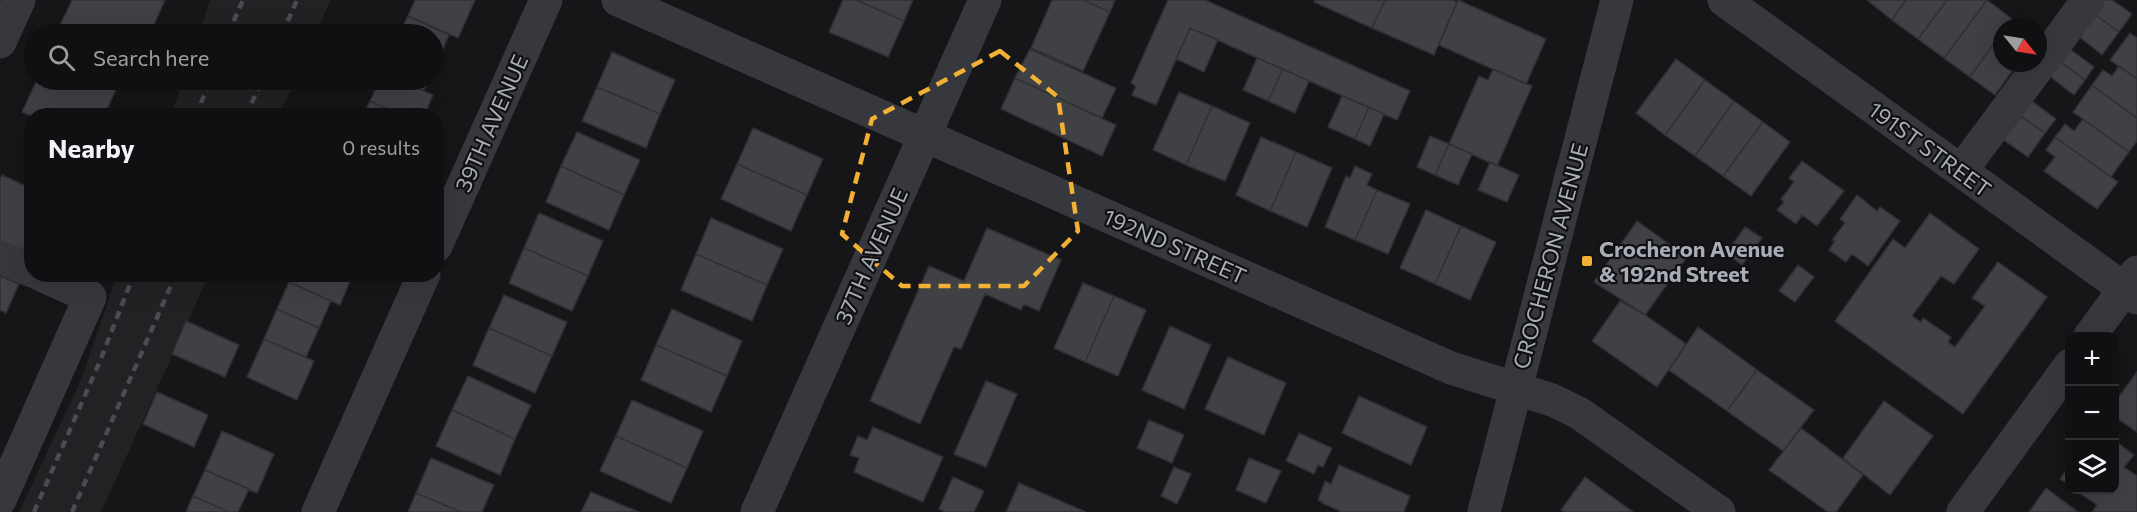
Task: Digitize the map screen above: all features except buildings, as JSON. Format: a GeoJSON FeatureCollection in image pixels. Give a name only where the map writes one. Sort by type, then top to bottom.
{"type":"FeatureCollection","features":[{"type":"Feature","properties":{"kind":"street"},"geometry":{"type":"LineString","coordinates":[[0,42],[19,0]]}},
{"type":"Feature","properties":{"kind":"street","name":"39TH AVENUE"},"geometry":{"type":"LineString","coordinates":[[444,228],[546,0]]}},
{"type":"Feature","properties":{"kind":"street","name":"192ND STREET"},"geometry":{"type":"LineString","coordinates":[[618,0],[1451,368],[1552,400],[1579,413],[1719,512]]}},
{"type":"Feature","properties":{"kind":"street","name":"37TH AVENUE"},"geometry":{"type":"LineString","coordinates":[[769,508],[924,135],[985,0]]}},
{"type":"Feature","properties":{"kind":"street","name":"191ST STREET"},"geometry":{"type":"LineString","coordinates":[[1724,0],[1961,171],[2133,287]]}},
{"type":"Feature","properties":{"kind":"street"},"geometry":{"type":"LineString","coordinates":[[1961,171],[2088,0]]}},
{"type":"Feature","properties":{"kind":"street","name":"CROCHERON AVENUE"},"geometry":{"type":"LineString","coordinates":[[1484,512],[1612,2]]}},
{"type":"Feature","properties":{"kind":"street"},"geometry":{"type":"LineString","coordinates":[[0,257],[24,268]]}},
{"type":"Feature","properties":{"kind":"street"},"geometry":{"type":"LineString","coordinates":[[0,500],[90,297],[57,282]]}},
{"type":"Feature","properties":{"kind":"street"},"geometry":{"type":"LineString","coordinates":[[318,512],[420,282]]}},
{"type":"Feature","properties":{"kind":"street"},"geometry":{"type":"LineString","coordinates":[[2094,332],[2133,287]]}},
{"type":"Feature","properties":{"kind":"street"},"geometry":{"type":"LineString","coordinates":[[1963,512],[2065,372]]}},
{"type":"Feature","properties":{"kind":"highlighted area"},"geometry":{"type":"Polygon","coordinates":[[[1000,51],[1058,97],[1078,231],[1024,286],[902,286],[842,234],[872,119],[1000,51]]]}},
{"type":"Feature","properties":{"kind":"shaded area"},"geometry":{"type":"Polygon","coordinates":[[[210,0],[331,0],[320,24],[202,24],[210,0]]]}},
{"type":"Feature","properties":{"kind":"shaded area"},"geometry":{"type":"Polygon","coordinates":[[[180,90],[290,90],[282,108],[173,108],[180,90]]]}},
{"type":"Feature","properties":{"kind":"shaded area"},"geometry":{"type":"Polygon","coordinates":[[[115,282],[206,282],[101,512],[19,512],[81,380],[115,282]]]}},
{"type":"Feature","properties":{"kind":"railway"},"geometry":{"type":"LineString","coordinates":[[232,24],[243,0]]}},
{"type":"Feature","properties":{"kind":"railway"},"geometry":{"type":"LineString","coordinates":[[286,24],[297,0]]}},
{"type":"Feature","properties":{"kind":"railway"},"geometry":{"type":"LineString","coordinates":[[199,108],[206,90]]}},
{"type":"Feature","properties":{"kind":"railway"},"geometry":{"type":"LineString","coordinates":[[250,108],[258,90]]}},
{"type":"Feature","properties":{"kind":"railway"},"geometry":{"type":"LineString","coordinates":[[34,512],[100,361],[131,282]]}},
{"type":"Feature","properties":{"kind":"railway"},"geometry":{"type":"LineString","coordinates":[[72,512],[173,282]]}},
{"type":"Feature","properties":{"kind":"place","name":"Crocheron Avenue & 192nd Street"},"geometry":{"type":"Point","coordinates":[1587,261]}}]}
